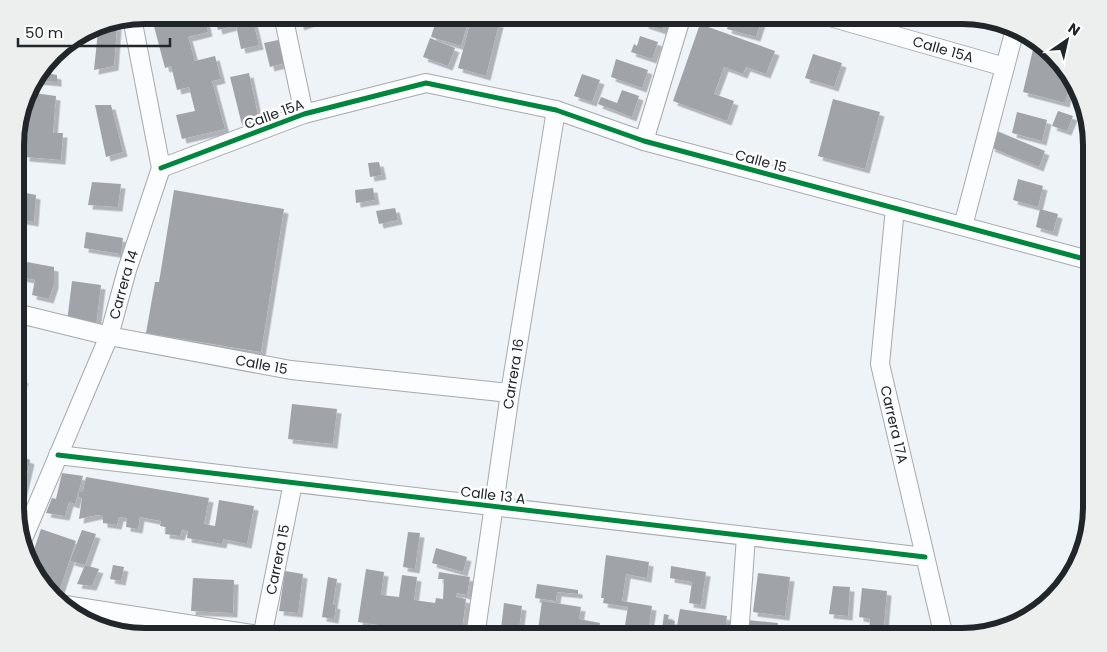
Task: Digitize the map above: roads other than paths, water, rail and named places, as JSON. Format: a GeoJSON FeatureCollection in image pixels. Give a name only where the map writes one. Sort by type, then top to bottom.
{"type":"FeatureCollection","features":[{"type":"Feature","properties":{"kind":"street","name":"Carrera 14"},"geometry":{"type":"LineString","coordinates":[[26,530],[109,336],[127,270],[161,168],[133,24]]}},
{"type":"Feature","properties":{"kind":"street"},"geometry":{"type":"LineString","coordinates":[[285,24],[304,114]]}},
{"type":"Feature","properties":{"kind":"street"},"geometry":{"type":"LineString","coordinates":[[644,141],[679,24]]}},
{"type":"Feature","properties":{"kind":"street","name":"Calle 15A"},"geometry":{"type":"LineString","coordinates":[[854,24],[1005,67]]}},
{"type":"Feature","properties":{"kind":"street"},"geometry":{"type":"LineString","coordinates":[[963,226],[1013,35]]}},
{"type":"Feature","properties":{"kind":"street","name":"Calle 15A"},"geometry":{"type":"LineString","coordinates":[[161,168],[304,114],[426,83]]}},
{"type":"Feature","properties":{"kind":"street","name":"Calle 15"},"geometry":{"type":"LineString","coordinates":[[426,83],[556,110],[644,141],[1083,259]]}},
{"type":"Feature","properties":{"kind":"street","name":"Carrera 16"},"geometry":{"type":"LineString","coordinates":[[476,628],[510,393],[556,110]]}},
{"type":"Feature","properties":{"kind":"street","name":"Carrera 17A"},"geometry":{"type":"LineString","coordinates":[[895,208],[880,364],[942,628]]}},
{"type":"Feature","properties":{"kind":"street","name":"Calle 15"},"geometry":{"type":"LineString","coordinates":[[24,316],[109,336],[291,370],[510,393]]}},
{"type":"Feature","properties":{"kind":"street","name":"Calle 13 A"},"geometry":{"type":"LineString","coordinates":[[58,455],[925,557]]}},
{"type":"Feature","properties":{"kind":"street","name":"Carrera 15"},"geometry":{"type":"LineString","coordinates":[[267,628],[293,483]]}},
{"type":"Feature","properties":{"kind":"street"},"geometry":{"type":"LineString","coordinates":[[740,628],[746,536]]}},
{"type":"Feature","properties":{"kind":"street"},"geometry":{"type":"LineString","coordinates":[[77,608],[207,628]]}}]}
